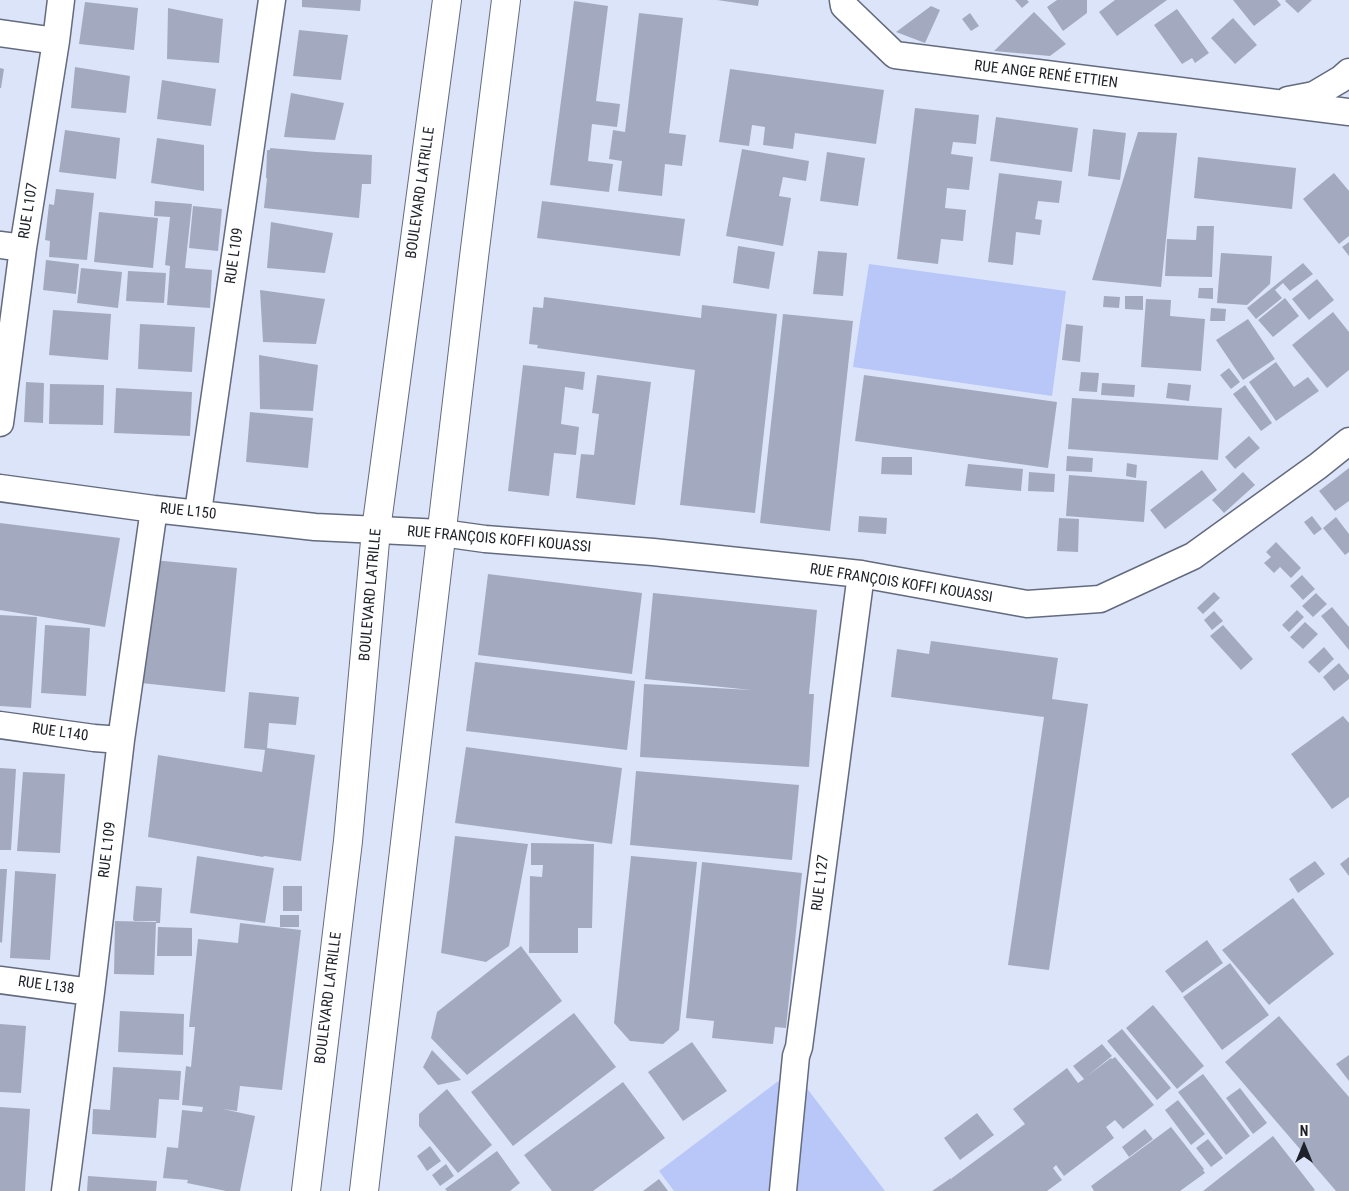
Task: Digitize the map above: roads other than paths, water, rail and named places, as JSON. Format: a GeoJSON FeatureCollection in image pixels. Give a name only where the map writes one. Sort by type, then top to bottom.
{"type":"FeatureCollection","features":[{"type":"Feature","properties":{"kind":"main road","name":"BOULEVARD LATRILLE"},"geometry":{"type":"LineString","coordinates":[[306,1191],[348,841],[376,530],[447,0]]}},
{"type":"Feature","properties":{"kind":"main road"},"geometry":{"type":"LineString","coordinates":[[364,1191],[506,0]]}},
{"type":"Feature","properties":{"kind":"street","name":"RUE L107"},"geometry":{"type":"LineString","coordinates":[[0,423],[12,246],[56,41],[61,0]]}},
{"type":"Feature","properties":{"kind":"street","name":"RUE L109"},"geometry":{"type":"LineString","coordinates":[[198,512],[272,0]]}},
{"type":"Feature","properties":{"kind":"street","name":"RUE ANGE RENÉ ETTIEN"},"geometry":{"type":"LineString","coordinates":[[843,0],[844,6],[895,55],[1349,112]]}},
{"type":"Feature","properties":{"kind":"street"},"geometry":{"type":"LineString","coordinates":[[0,33],[56,41]]}},
{"type":"Feature","properties":{"kind":"street","name":"RUE ANGE RENÉ ETTIEN"},"geometry":{"type":"LineString","coordinates":[[1274,103],[1314,94],[1349,72]]}},
{"type":"Feature","properties":{"kind":"street","name":"RUE FRANÇOIS KOFFI KOUASSI"},"geometry":{"type":"LineString","coordinates":[[376,530],[442,533],[485,539],[653,552],[861,574],[1027,604],[1100,599],[1193,556],[1349,441]]}},
{"type":"Feature","properties":{"kind":"street","name":"RUE L150"},"geometry":{"type":"LineString","coordinates":[[0,488],[154,509],[198,512],[316,527],[376,530]]}},
{"type":"Feature","properties":{"kind":"street","name":"RUE L109"},"geometry":{"type":"LineString","coordinates":[[64,1191],[91,992],[121,740],[154,509]]}},
{"type":"Feature","properties":{"kind":"street","name":"RUE L127"},"geometry":{"type":"LineString","coordinates":[[783,1191],[796,1056],[800,1038],[861,574]]}},
{"type":"Feature","properties":{"kind":"street","name":"RUE L140"},"geometry":{"type":"LineString","coordinates":[[0,725],[121,740]]}},
{"type":"Feature","properties":{"kind":"street","name":"RUE L138"},"geometry":{"type":"LineString","coordinates":[[0,980],[91,992]]}}]}
